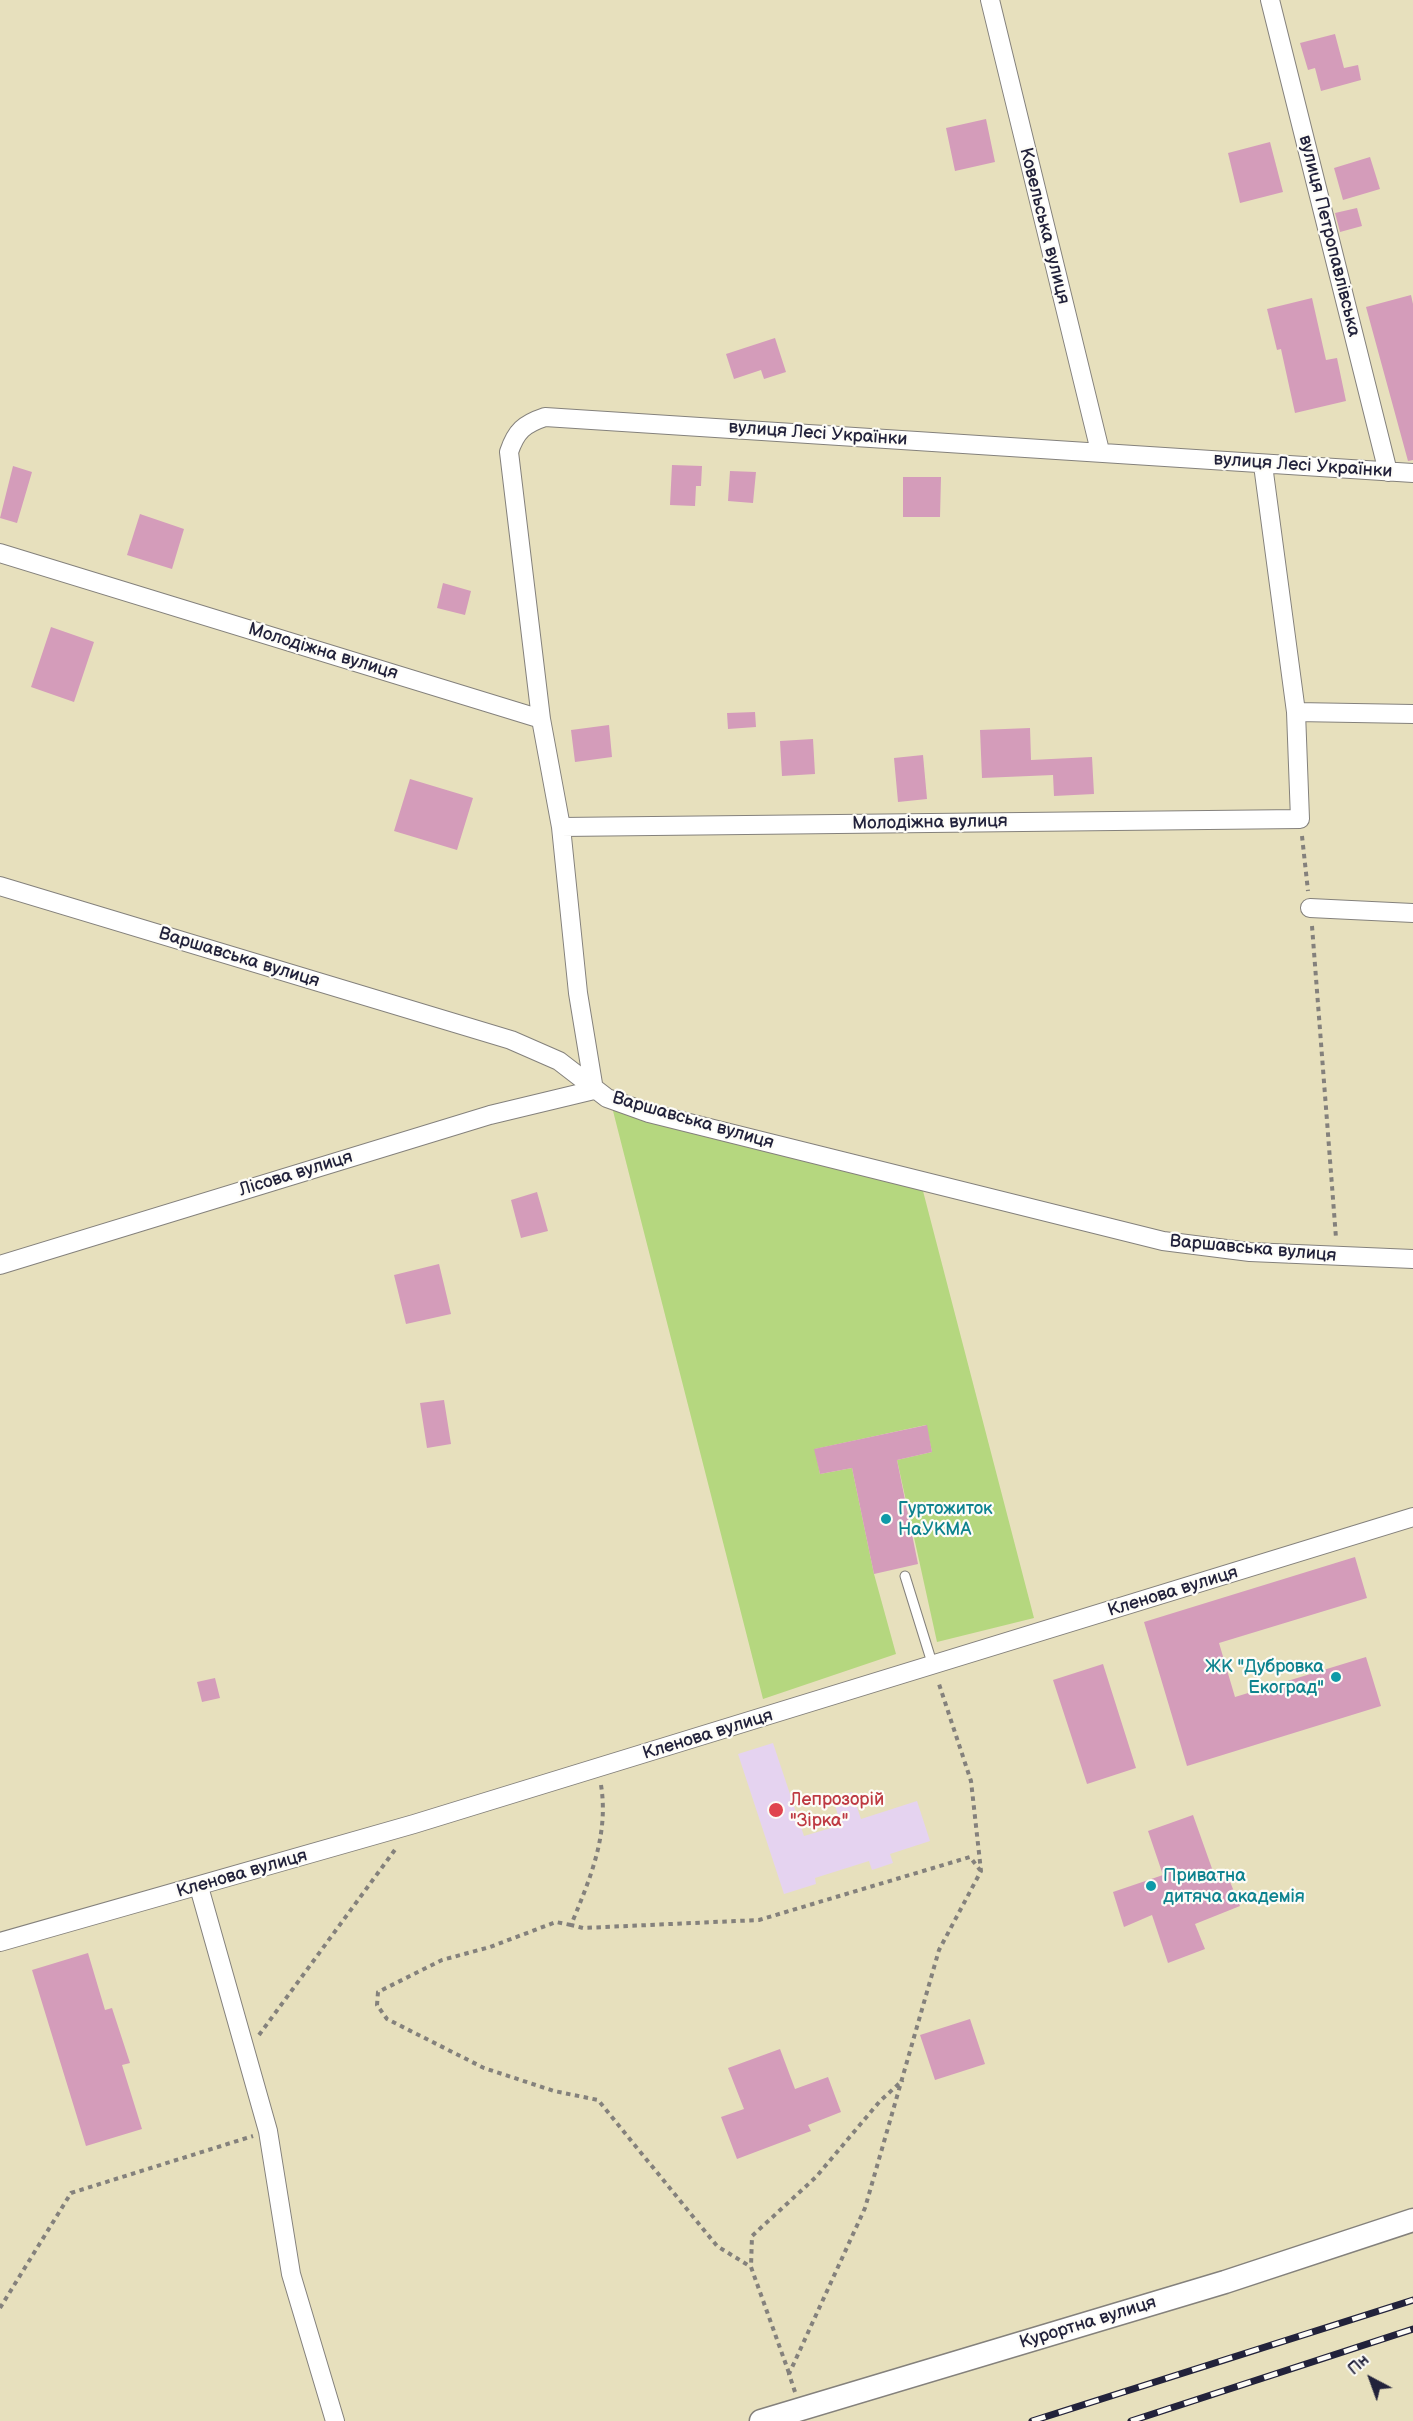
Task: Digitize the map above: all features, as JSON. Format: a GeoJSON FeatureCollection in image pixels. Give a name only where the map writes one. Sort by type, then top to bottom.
{"type":"FeatureCollection","features":[{"type":"Feature","properties":{"kind":"street","name":"Ковельська вулиця"},"geometry":{"type":"LineString","coordinates":[[990,0],[1100,452]]}},
{"type":"Feature","properties":{"kind":"street","name":"вулиця Петропавлівська"},"geometry":{"type":"LineString","coordinates":[[1270,0],[1388,472]]}},
{"type":"Feature","properties":{"kind":"street","name":"вулиця Лесі Українки"},"geometry":{"type":"LineString","coordinates":[[541,719],[509,452],[514,434],[528,422],[545,417],[1413,473]]}},
{"type":"Feature","properties":{"kind":"street"},"geometry":{"type":"LineString","coordinates":[[1263,465],[1296,712],[1300,819]]}},
{"type":"Feature","properties":{"kind":"street","name":"Молодіжна вулиця"},"geometry":{"type":"LineString","coordinates":[[0,553],[541,719]]}},
{"type":"Feature","properties":{"kind":"street"},"geometry":{"type":"LineString","coordinates":[[1296,712],[1413,714]]}},
{"type":"Feature","properties":{"kind":"street"},"geometry":{"type":"LineString","coordinates":[[541,719],[561,827],[578,993],[594,1090]]}},
{"type":"Feature","properties":{"kind":"street","name":"Молодіжна вулиця"},"geometry":{"type":"LineString","coordinates":[[561,827],[1300,819]]}},
{"type":"Feature","properties":{"kind":"street","name":"Варшавська вулиця"},"geometry":{"type":"LineString","coordinates":[[0,886],[511,1040],[559,1061],[594,1090],[621,1104],[649,1113],[1127,1233],[1205,1248],[1338,1257],[1413,1259]]}},
{"type":"Feature","properties":{"kind":"street"},"geometry":{"type":"LineString","coordinates":[[1310,908],[1413,913]]}},
{"type":"Feature","properties":{"kind":"street","name":"Лісова вулиця"},"geometry":{"type":"LineString","coordinates":[[0,1265],[490,1115],[594,1090]]}},
{"type":"Feature","properties":{"kind":"street","name":"Кленова вулиця"},"geometry":{"type":"LineString","coordinates":[[0,1942],[200,1887],[414,1824],[1413,1517]]}},
{"type":"Feature","properties":{"kind":"street"},"geometry":{"type":"LineString","coordinates":[[200,1887],[268,2131],[291,2274],[335,2421]]}},
{"type":"Feature","properties":{"kind":"street","name":"Курортна вулиця"},"geometry":{"type":"LineString","coordinates":[[761,2421],[1225,2282],[1413,2220]]}},
{"type":"Feature","properties":{"kind":"lane"},"geometry":{"type":"LineString","coordinates":[[905,1576],[933,1666]]}},
{"type":"Feature","properties":{"kind":"path"},"geometry":{"type":"LineString","coordinates":[[1300,819],[1310,908],[1338,1257]]}},
{"type":"Feature","properties":{"kind":"path"},"geometry":{"type":"LineString","coordinates":[[789,2374],[865,2208],[939,1950],[981,1871],[970,1781],[933,1666]]}},
{"type":"Feature","properties":{"kind":"path"},"geometry":{"type":"LineString","coordinates":[[571,1925],[588,1885],[603,1835],[603,1796],[599,1768]]}},
{"type":"Feature","properties":{"kind":"path"},"geometry":{"type":"LineString","coordinates":[[246,2052],[414,1824]]}},
{"type":"Feature","properties":{"kind":"path"},"geometry":{"type":"LineString","coordinates":[[752,2267],[717,2246],[598,2100],[554,2091],[484,2068],[387,2019],[377,2005],[378,1992],[442,1960],[490,1947],[556,1922],[583,1928],[634,1928],[759,1920],[970,1857],[981,1871]]}},
{"type":"Feature","properties":{"kind":"path"},"geometry":{"type":"LineString","coordinates":[[800,2409],[752,2267],[752,2236],[816,2177],[880,2101],[903,2080]]}},
{"type":"Feature","properties":{"kind":"path"},"geometry":{"type":"LineString","coordinates":[[0,2308],[71,2193],[268,2131]]}},
{"type":"Feature","properties":{"kind":"shaded area","name":"Лепрозорій \"Зірка\""},"geometry":{"type":"Polygon","coordinates":[[[773,1743],[804,1836],[841,1825],[833,1799],[852,1792],[861,1819],[917,1801],[930,1841],[890,1854],[893,1863],[872,1870],[869,1861],[815,1878],[816,1884],[784,1894],[738,1754],[773,1743]]]}},
{"type":"Feature","properties":{"kind":"green space"},"geometry":{"type":"Polygon","coordinates":[[[612,1107],[923,1191],[1034,1618],[937,1642],[897,1460],[932,1452],[926,1425],[815,1449],[820,1474],[852,1468],[874,1574],[896,1654],[763,1699],[612,1107]]]}},
{"type":"Feature","properties":{"kind":"building"},"geometry":{"type":"Polygon","coordinates":[[[1335,34],[1344,68],[1358,65],[1361,80],[1321,91],[1315,68],[1308,70],[1300,43],[1335,34]]]}},
{"type":"Feature","properties":{"kind":"building"},"geometry":{"type":"Polygon","coordinates":[[[986,119],[995,162],[955,171],[946,128],[986,119]]]}},
{"type":"Feature","properties":{"kind":"building"},"geometry":{"type":"Polygon","coordinates":[[[1270,142],[1283,192],[1240,203],[1228,153],[1270,142]]]}},
{"type":"Feature","properties":{"kind":"building"},"geometry":{"type":"Polygon","coordinates":[[[1370,157],[1380,189],[1343,200],[1334,168],[1370,157]]]}},
{"type":"Feature","properties":{"kind":"building"},"geometry":{"type":"Polygon","coordinates":[[[1357,208],[1362,226],[1340,232],[1335,213],[1357,208]]]}},
{"type":"Feature","properties":{"kind":"building"},"geometry":{"type":"Polygon","coordinates":[[[1411,295],[1413,304],[1413,460],[1408,461],[1366,307],[1411,295]]]}},
{"type":"Feature","properties":{"kind":"building"},"geometry":{"type":"Polygon","coordinates":[[[1312,298],[1326,360],[1337,358],[1346,401],[1295,413],[1281,349],[1277,350],[1267,309],[1312,298]]]}},
{"type":"Feature","properties":{"kind":"building"},"geometry":{"type":"Polygon","coordinates":[[[775,338],[786,372],[764,379],[761,370],[734,379],[726,354],[775,338]]]}},
{"type":"Feature","properties":{"kind":"building"},"geometry":{"type":"Polygon","coordinates":[[[672,465],[702,466],[701,486],[696,486],[695,506],[670,505],[672,465]]]}},
{"type":"Feature","properties":{"kind":"building"},"geometry":{"type":"Polygon","coordinates":[[[13,466],[32,472],[17,523],[0,518],[13,466]]]}},
{"type":"Feature","properties":{"kind":"building"},"geometry":{"type":"Polygon","coordinates":[[[730,471],[756,472],[753,503],[728,501],[730,471]]]}},
{"type":"Feature","properties":{"kind":"building"},"geometry":{"type":"Polygon","coordinates":[[[903,477],[941,477],[940,517],[903,517],[903,477]]]}},
{"type":"Feature","properties":{"kind":"building"},"geometry":{"type":"Polygon","coordinates":[[[140,514],[184,529],[172,569],[127,555],[140,514]]]}},
{"type":"Feature","properties":{"kind":"building"},"geometry":{"type":"Polygon","coordinates":[[[443,583],[471,591],[465,615],[437,608],[443,583]]]}},
{"type":"Feature","properties":{"kind":"building"},"geometry":{"type":"Polygon","coordinates":[[[51,627],[94,642],[74,702],[31,687],[51,627]]]}},
{"type":"Feature","properties":{"kind":"building"},"geometry":{"type":"Polygon","coordinates":[[[755,712],[756,727],[728,729],[727,713],[755,712]]]}},
{"type":"Feature","properties":{"kind":"building"},"geometry":{"type":"Polygon","coordinates":[[[609,725],[612,757],[575,762],[571,730],[609,725]]]}},
{"type":"Feature","properties":{"kind":"building"},"geometry":{"type":"Polygon","coordinates":[[[1030,728],[1031,760],[1092,757],[1094,794],[1054,796],[1053,775],[982,778],[980,730],[1030,728]]]}},
{"type":"Feature","properties":{"kind":"building"},"geometry":{"type":"Polygon","coordinates":[[[813,739],[815,774],[782,776],[780,741],[813,739]]]}},
{"type":"Feature","properties":{"kind":"building"},"geometry":{"type":"Polygon","coordinates":[[[923,755],[927,799],[898,802],[894,758],[923,755]]]}},
{"type":"Feature","properties":{"kind":"building"},"geometry":{"type":"Polygon","coordinates":[[[410,779],[473,798],[457,850],[394,831],[410,779]]]}},
{"type":"Feature","properties":{"kind":"building"},"geometry":{"type":"Polygon","coordinates":[[[537,1192],[548,1231],[521,1238],[511,1200],[537,1192]]]}},
{"type":"Feature","properties":{"kind":"building"},"geometry":{"type":"Polygon","coordinates":[[[439,1264],[451,1314],[406,1324],[394,1275],[439,1264]]]}},
{"type":"Feature","properties":{"kind":"building"},"geometry":{"type":"Polygon","coordinates":[[[444,1400],[451,1444],[427,1448],[420,1403],[444,1400]]]}},
{"type":"Feature","properties":{"kind":"building","name":"Гуртожиток НаУКМА"},"geometry":{"type":"Polygon","coordinates":[[[927,1425],[932,1452],[897,1460],[918,1564],[874,1574],[852,1468],[820,1474],[814,1449],[927,1425]]]}},
{"type":"Feature","properties":{"kind":"building","name":"ЖК \"Дубровка Екоград\""},"geometry":{"type":"Polygon","coordinates":[[[1355,1557],[1367,1598],[1219,1643],[1235,1697],[1366,1657],[1381,1706],[1187,1766],[1144,1622],[1355,1557]]]}},
{"type":"Feature","properties":{"kind":"building"},"geometry":{"type":"Polygon","coordinates":[[[1103,1664],[1136,1768],[1087,1784],[1053,1680],[1103,1664]]]}},
{"type":"Feature","properties":{"kind":"building"},"geometry":{"type":"Polygon","coordinates":[[[215,1678],[220,1698],[202,1702],[197,1682],[215,1678]]]}},
{"type":"Feature","properties":{"kind":"building","name":"Приватна дитяча академiя"},"geometry":{"type":"Polygon","coordinates":[[[1193,1815],[1215,1877],[1226,1872],[1240,1906],[1195,1924],[1205,1949],[1168,1963],[1152,1915],[1124,1927],[1113,1892],[1163,1875],[1148,1831],[1193,1815]]]}},
{"type":"Feature","properties":{"kind":"building"},"geometry":{"type":"Polygon","coordinates":[[[88,1953],[105,2010],[112,2008],[130,2063],[122,2065],[142,2129],[86,2146],[32,1970],[88,1953]]]}},
{"type":"Feature","properties":{"kind":"building"},"geometry":{"type":"Polygon","coordinates":[[[970,2019],[985,2064],[935,2080],[920,2035],[970,2019]]]}},
{"type":"Feature","properties":{"kind":"building"},"geometry":{"type":"Polygon","coordinates":[[[780,2049],[795,2089],[828,2077],[841,2112],[808,2125],[811,2131],[737,2159],[721,2117],[744,2109],[728,2068],[780,2049]]]}},
{"type":"Feature","properties":{"kind":"railway"},"geometry":{"type":"LineString","coordinates":[[1032,2421],[1413,2300]]}},
{"type":"Feature","properties":{"kind":"railway"},"geometry":{"type":"LineString","coordinates":[[1131,2421],[1413,2329]]}},
{"type":"Feature","properties":{"kind":"place","name":"Гуртожиток НаУКМА"},"geometry":{"type":"Point","coordinates":[886,1519]}},
{"type":"Feature","properties":{"kind":"place","name":"ЖК \"Дубровка Екоград\""},"geometry":{"type":"Point","coordinates":[1336,1677]}},
{"type":"Feature","properties":{"kind":"place","name":"Лепрозорій \"Зірка\""},"geometry":{"type":"Point","coordinates":[776,1810]}},
{"type":"Feature","properties":{"kind":"place","name":"Приватна дитяча академiя"},"geometry":{"type":"Point","coordinates":[1151,1886]}}]}
